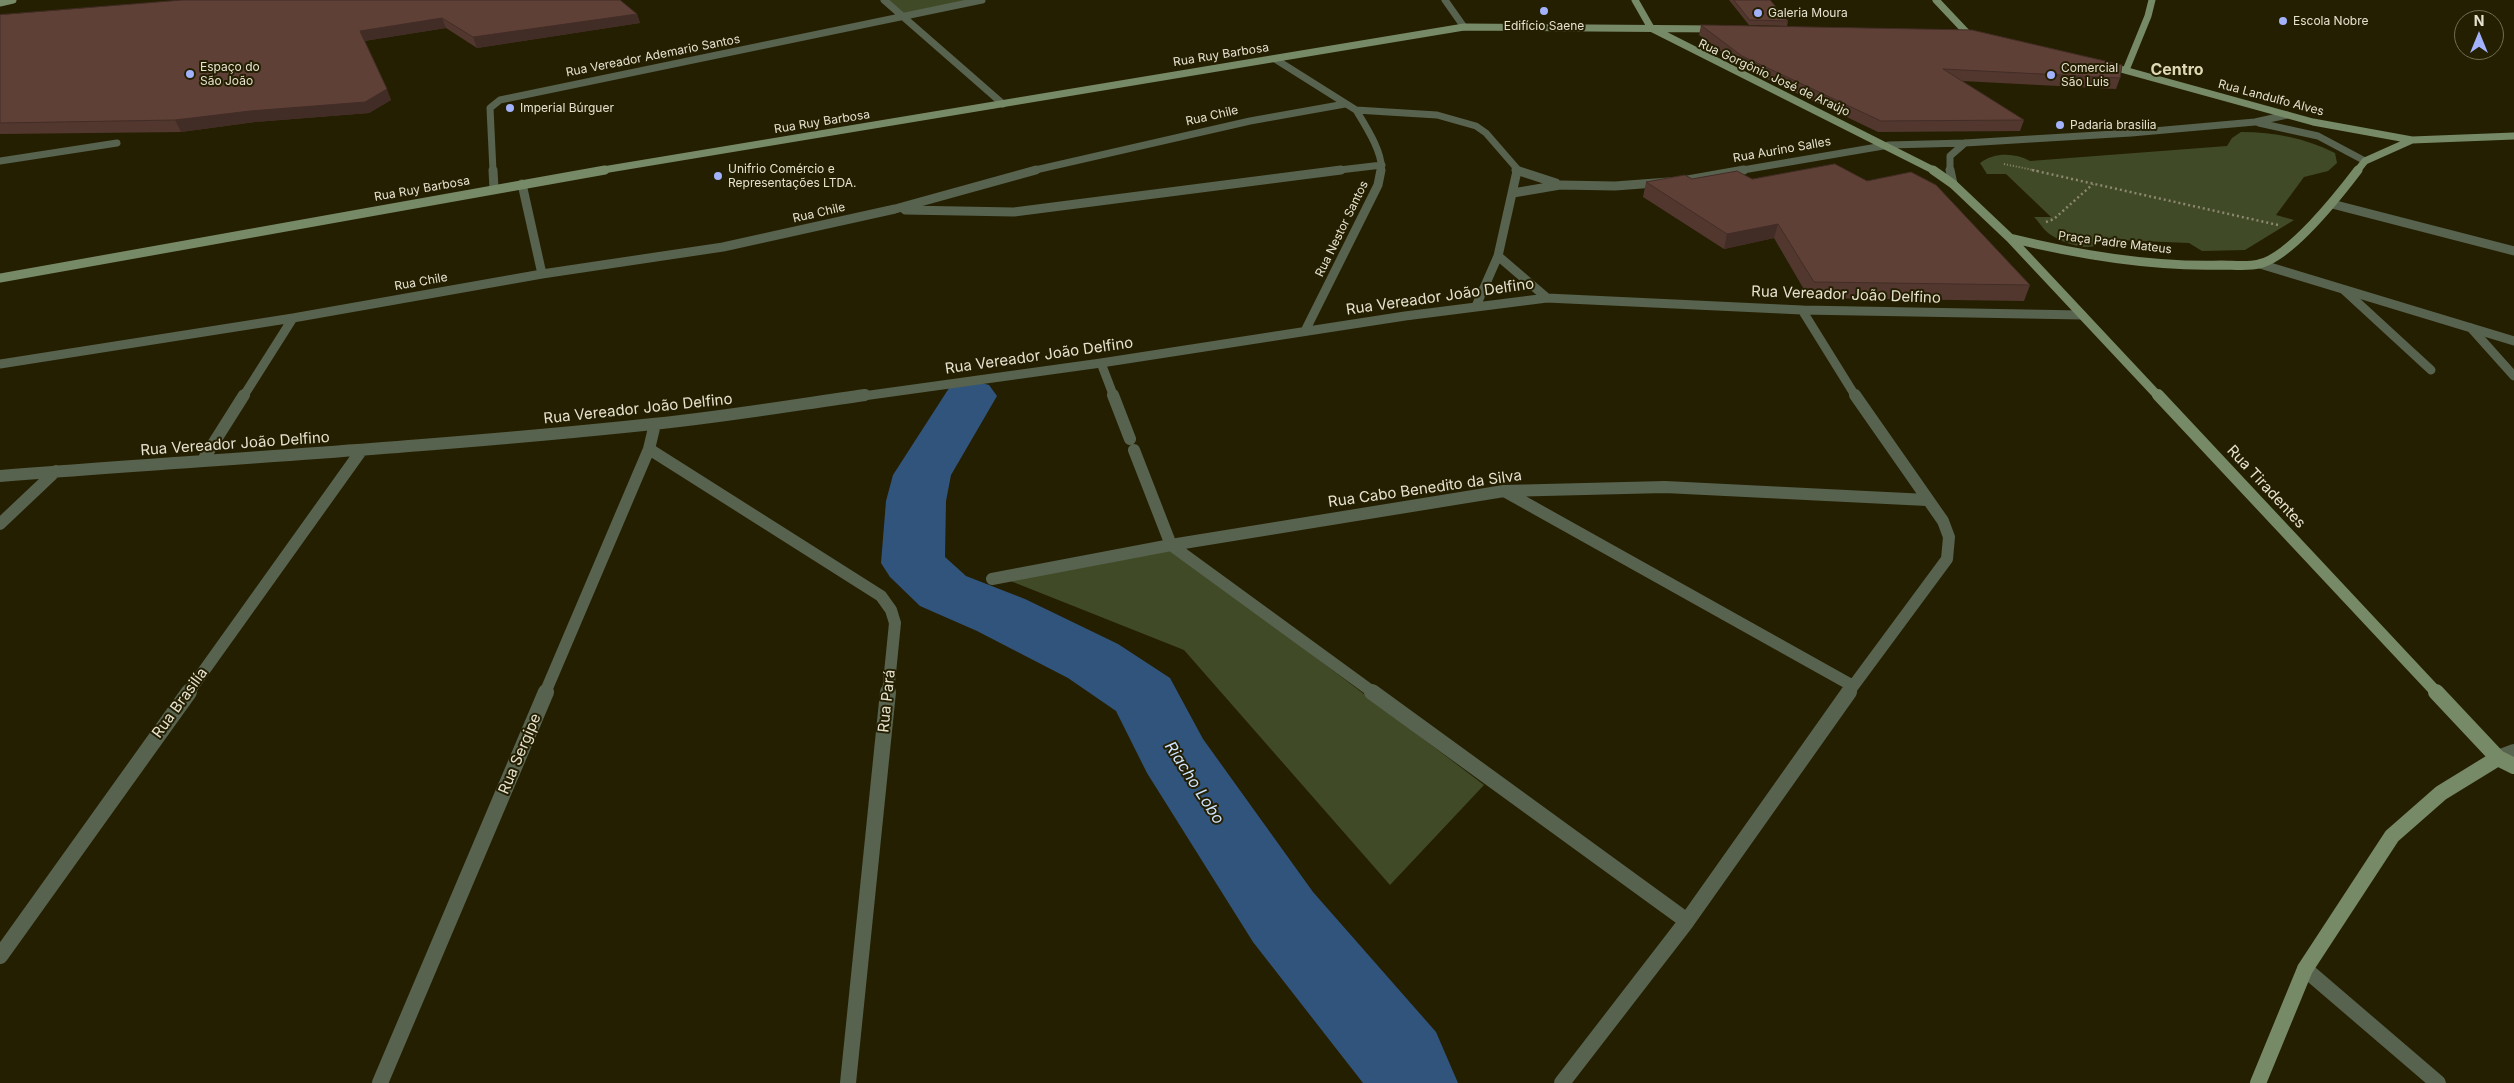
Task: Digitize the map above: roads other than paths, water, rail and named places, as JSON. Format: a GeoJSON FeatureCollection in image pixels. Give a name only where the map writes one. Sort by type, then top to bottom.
{"type":"FeatureCollection","features":[{"type":"Feature","properties":{"kind":"street"},"geometry":{"type":"LineString","coordinates":[[0,3],[12,0]]}},
{"type":"Feature","properties":{"kind":"street"},"geometry":{"type":"LineString","coordinates":[[884,0],[1003,104]]}},
{"type":"Feature","properties":{"kind":"street"},"geometry":{"type":"LineString","coordinates":[[903,17],[982,0]]}},
{"type":"Feature","properties":{"kind":"street"},"geometry":{"type":"LineString","coordinates":[[1445,0],[1464,27]]}},
{"type":"Feature","properties":{"kind":"street"},"geometry":{"type":"LineString","coordinates":[[1635,0],[1651,28],[1730,30]]}},
{"type":"Feature","properties":{"kind":"street"},"geometry":{"type":"LineString","coordinates":[[1936,0],[1969,34]]}},
{"type":"Feature","properties":{"kind":"street"},"geometry":{"type":"LineString","coordinates":[[2126,70],[2148,16],[2152,0]]}},
{"type":"Feature","properties":{"kind":"street","name":"Rua Vereador Ademario Santos"},"geometry":{"type":"LineString","coordinates":[[494,190],[490,108],[500,100],[903,17]]}},
{"type":"Feature","properties":{"kind":"street","name":"Rua Ruy Barbosa"},"geometry":{"type":"LineString","coordinates":[[0,280],[21,274],[522,184],[1464,27],[1651,28]]}},
{"type":"Feature","properties":{"kind":"street","name":"Rua Gorgônio José de Araújo"},"geometry":{"type":"LineString","coordinates":[[1651,28],[1724,67],[1889,145]]}},
{"type":"Feature","properties":{"kind":"street"},"geometry":{"type":"LineString","coordinates":[[1959,34],[1979,36]]}},
{"type":"Feature","properties":{"kind":"street"},"geometry":{"type":"LineString","coordinates":[[1275,59],[1356,110],[1437,115],[1468,123],[1486,132],[1517,171],[1498,256],[1476,306]]}},
{"type":"Feature","properties":{"kind":"street","name":"Rua Landulfo Alves"},"geometry":{"type":"LineString","coordinates":[[2097,62],[2287,115],[2412,140]]}},
{"type":"Feature","properties":{"kind":"street","name":"Rua Chile"},"geometry":{"type":"LineString","coordinates":[[0,364],[293,318],[542,274],[723,247],[895,209],[1044,168],[1250,121],[1345,104]]}},
{"type":"Feature","properties":{"kind":"street","name":"Rua Nestor Santos"},"geometry":{"type":"LineString","coordinates":[[1305,331],[1378,185],[1382,165],[1370,134],[1356,110]]}},
{"type":"Feature","properties":{"kind":"street"},"geometry":{"type":"LineString","coordinates":[[1889,145],[1965,143],[2131,133],[2254,122],[2287,115]]}},
{"type":"Feature","properties":{"kind":"street"},"geometry":{"type":"LineString","coordinates":[[2254,122],[2318,136],[2365,161],[2412,140],[2514,136]]}},
{"type":"Feature","properties":{"kind":"street"},"geometry":{"type":"LineString","coordinates":[[0,161],[117,143]]}},
{"type":"Feature","properties":{"kind":"street"},"geometry":{"type":"LineString","coordinates":[[1953,184],[1949,157],[1951,152],[1965,143]]}},
{"type":"Feature","properties":{"kind":"street","name":"Praça Padre Mateus"},"geometry":{"type":"LineString","coordinates":[[1889,145],[1926,164],[1953,184],[2010,238],[2068,252],[2124,260],[2194,266],[2260,264],[2283,251],[2332,204],[2365,161]]}},
{"type":"Feature","properties":{"kind":"street","name":"Rua Aurino Salles"},"geometry":{"type":"LineString","coordinates":[[1513,193],[1560,185],[1615,186],[1682,181],[1889,145]]}},
{"type":"Feature","properties":{"kind":"street"},"geometry":{"type":"LineString","coordinates":[[895,209],[972,213],[1014,212],[1382,165]]}},
{"type":"Feature","properties":{"kind":"street","name":"Rua Aurino Salles"},"geometry":{"type":"LineString","coordinates":[[1517,171],[1560,185]]}},
{"type":"Feature","properties":{"kind":"street"},"geometry":{"type":"LineString","coordinates":[[522,184],[542,274]]}},
{"type":"Feature","properties":{"kind":"street"},"geometry":{"type":"LineString","coordinates":[[2332,204],[2514,252]]}},
{"type":"Feature","properties":{"kind":"street","name":"Rua Tiradentes"},"geometry":{"type":"LineString","coordinates":[[2010,238],[2498,758]]}},
{"type":"Feature","properties":{"kind":"street"},"geometry":{"type":"LineString","coordinates":[[1498,256],[1547,298]]}},
{"type":"Feature","properties":{"kind":"street"},"geometry":{"type":"LineString","coordinates":[[2260,264],[2514,341]]}},
{"type":"Feature","properties":{"kind":"street"},"geometry":{"type":"LineString","coordinates":[[2344,290],[2431,370]]}},
{"type":"Feature","properties":{"kind":"street","name":"Rua Vereador João Delfino"},"geometry":{"type":"LineString","coordinates":[[0,476],[203,460],[361,451],[655,424],[1101,363],[1476,306],[1547,298],[1802,310],[2082,316]]}},
{"type":"Feature","properties":{"kind":"street"},"geometry":{"type":"LineString","coordinates":[[1562,1083],[1687,921],[1853,686],[1947,559],[1949,537],[1943,521],[1851,389],[1802,310]]}},
{"type":"Feature","properties":{"kind":"street"},"geometry":{"type":"LineString","coordinates":[[203,460],[293,318]]}},
{"type":"Feature","properties":{"kind":"street"},"geometry":{"type":"LineString","coordinates":[[2471,328],[2514,376]]}},
{"type":"Feature","properties":{"kind":"street"},"geometry":{"type":"LineString","coordinates":[[1101,363],[1171,545],[1687,921]]}},
{"type":"Feature","properties":{"kind":"street","name":"Rua Sergipe"},"geometry":{"type":"LineString","coordinates":[[380,1083],[649,449],[655,424]]}},
{"type":"Feature","properties":{"kind":"street","name":"Rua Pará"},"geometry":{"type":"LineString","coordinates":[[649,449],[881,596],[890,610],[895,623],[848,1083]]}},
{"type":"Feature","properties":{"kind":"street","name":"Rua Brasilía"},"geometry":{"type":"LineString","coordinates":[[0,956],[361,451]]}},
{"type":"Feature","properties":{"kind":"street"},"geometry":{"type":"LineString","coordinates":[[0,524],[56,472]]}},
{"type":"Feature","properties":{"kind":"street","name":"Rua Cabo Benedito da Silva"},"geometry":{"type":"LineString","coordinates":[[992,579],[1171,545],[1504,491],[1665,487],[1927,500]]}},
{"type":"Feature","properties":{"kind":"street"},"geometry":{"type":"LineString","coordinates":[[1504,491],[1853,686]]}},
{"type":"Feature","properties":{"kind":"street"},"geometry":{"type":"LineString","coordinates":[[2258,1083],[2304,969],[2392,836],[2441,793],[2498,758],[2514,752]]}},
{"type":"Feature","properties":{"kind":"street"},"geometry":{"type":"LineString","coordinates":[[2498,758],[2514,766]]}},
{"type":"Feature","properties":{"kind":"street"},"geometry":{"type":"LineString","coordinates":[[2304,969],[2438,1083]]}},
{"type":"Feature","properties":{"kind":"waterway","name":"Riacho Lobo"},"geometry":{"type":"LineString","coordinates":[[970,396],[922,475],[916,501],[913,563],[943,591],[1001,615],[1093,661],[1145,696],[1173,754],[1283,917],[1403,1062],[1411,1083]]}},
{"type":"Feature","properties":{"kind":"place","name":"Edifício Saene"},"geometry":{"type":"Point","coordinates":[1544,11]}},
{"type":"Feature","properties":{"kind":"place","name":"Galeria Moura"},"geometry":{"type":"Point","coordinates":[1758,13]}},
{"type":"Feature","properties":{"kind":"place","name":"Escola Nobre"},"geometry":{"type":"Point","coordinates":[2283,21]}},
{"type":"Feature","properties":{"kind":"place","name":"Espaço do São João"},"geometry":{"type":"Point","coordinates":[190,74]}},
{"type":"Feature","properties":{"kind":"place","name":"Comercial São Luis"},"geometry":{"type":"Point","coordinates":[2051,75]}},
{"type":"Feature","properties":{"kind":"place","name":"Imperial Búrguer"},"geometry":{"type":"Point","coordinates":[510,108]}},
{"type":"Feature","properties":{"kind":"place","name":"Padaria brasilia"},"geometry":{"type":"Point","coordinates":[2060,125]}},
{"type":"Feature","properties":{"kind":"place","name":"Unifrio Comércio e Representações LTDA."},"geometry":{"type":"Point","coordinates":[718,176]}},
{"type":"Feature","properties":{"kind":"district","name":"Centro"},"geometry":{"type":"Point","coordinates":[2177,70]}}]}
